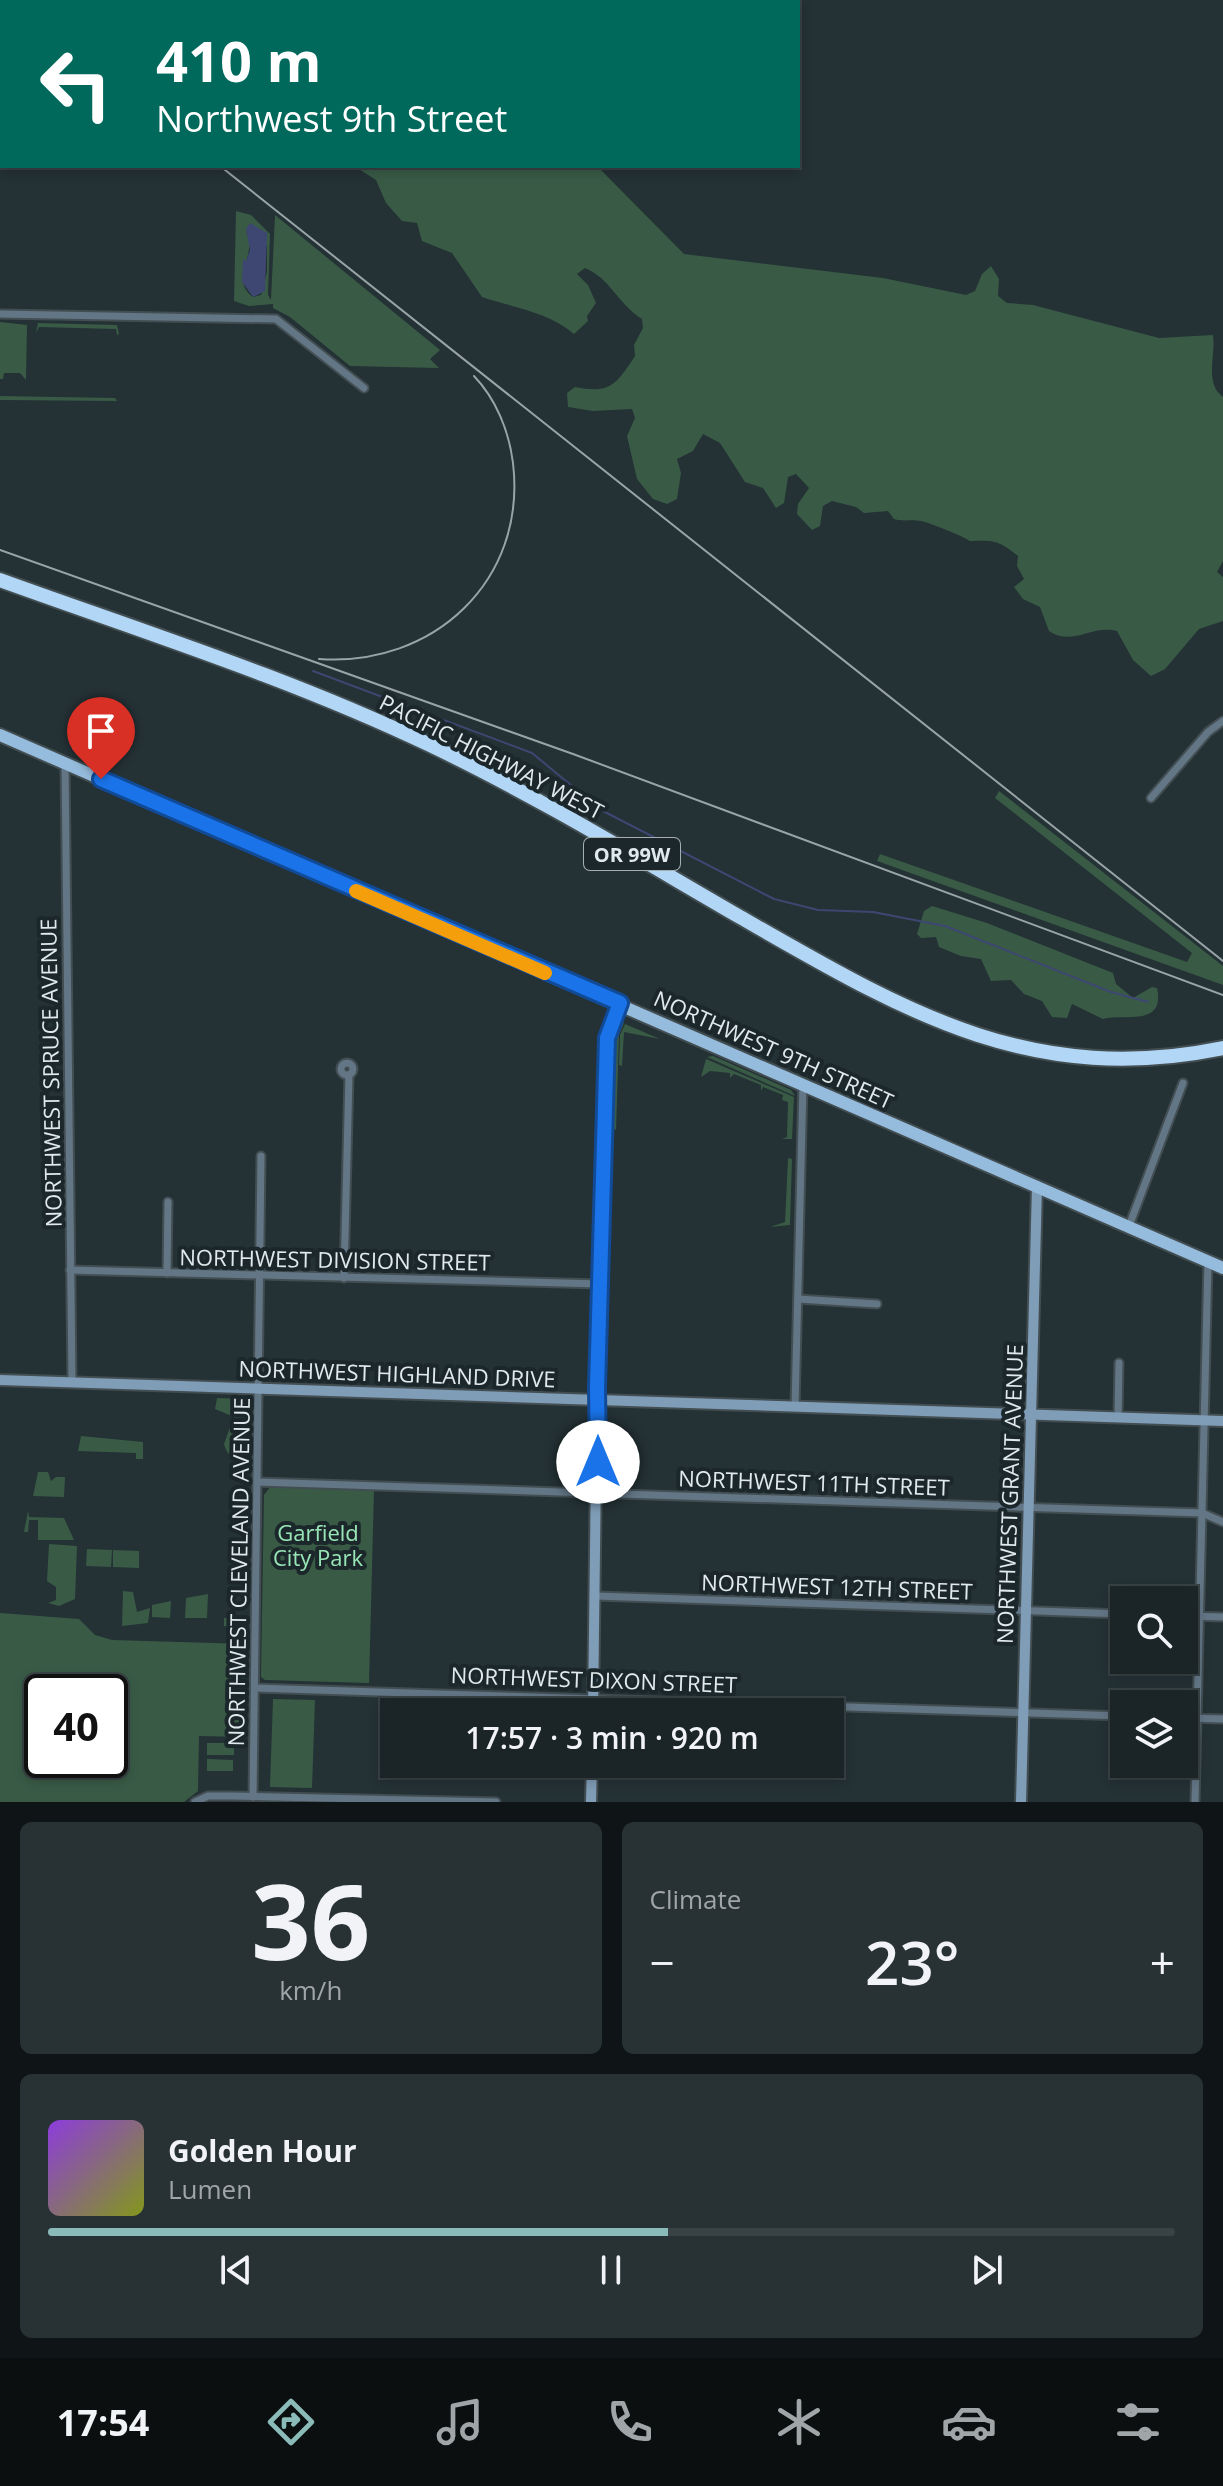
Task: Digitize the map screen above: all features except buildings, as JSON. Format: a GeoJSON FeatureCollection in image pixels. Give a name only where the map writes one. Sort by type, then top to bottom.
{"type":"FeatureCollection","features":[{"type":"Feature","properties":{"kind":"highway","name":"PACIFIC HIGHWAY WEST"},"geometry":{"type":"LineString","coordinates":[[0,580],[283,682],[430,745],[532,798],[855,982],[953,1029],[1029,1050],[1118,1060],[1176,1056],[1223,1048]]}},
{"type":"Feature","properties":{"kind":"main road","name":"NORTHWEST 9TH STREET"},"geometry":{"type":"LineString","coordinates":[[0,735],[1223,1268]]}},
{"type":"Feature","properties":{"kind":"street"},"geometry":{"type":"LineString","coordinates":[[0,314],[276,319],[364,388]]}},
{"type":"Feature","properties":{"kind":"street"},"geometry":{"type":"LineString","coordinates":[[1151,798],[1208,732],[1223,721]]}},
{"type":"Feature","properties":{"kind":"street","name":"NORTHWEST SPRUCE AVENUE"},"geometry":{"type":"LineString","coordinates":[[65,764],[72,1382]]}},
{"type":"Feature","properties":{"kind":"street"},"geometry":{"type":"LineString","coordinates":[[594,1697],[607,1038],[620,1003]]}},
{"type":"Feature","properties":{"kind":"street"},"geometry":{"type":"LineString","coordinates":[[344,1278],[349,1075]]}},
{"type":"Feature","properties":{"kind":"street"},"geometry":{"type":"LineString","coordinates":[[1129,1226],[1183,1083]]}},
{"type":"Feature","properties":{"kind":"street"},"geometry":{"type":"LineString","coordinates":[[795,1407],[803,1084]]}},
{"type":"Feature","properties":{"kind":"street","name":"NORTHWEST CLEVELAND AVENUE"},"geometry":{"type":"LineString","coordinates":[[253,1797],[261,1156]]}},
{"type":"Feature","properties":{"kind":"street","name":"NORTHWEST GRANT AVENUE"},"geometry":{"type":"LineString","coordinates":[[1021,1802],[1037,1186]]}},
{"type":"Feature","properties":{"kind":"street"},"geometry":{"type":"LineString","coordinates":[[167,1273],[168,1202]]}},
{"type":"Feature","properties":{"kind":"street"},"geometry":{"type":"LineString","coordinates":[[1198,1690],[1208,1261]]}},
{"type":"Feature","properties":{"kind":"street","name":"NORTHWEST DIVISION STREET"},"geometry":{"type":"LineString","coordinates":[[70,1270],[600,1284]]}},
{"type":"Feature","properties":{"kind":"street"},"geometry":{"type":"LineString","coordinates":[[798,1299],[877,1304]]}},
{"type":"Feature","properties":{"kind":"street"},"geometry":{"type":"LineString","coordinates":[[1118,1418],[1119,1363]]}},
{"type":"Feature","properties":{"kind":"street","name":"NORTHWEST HIGHLAND DRIVE"},"geometry":{"type":"LineString","coordinates":[[0,1380],[1223,1421]]}},
{"type":"Feature","properties":{"kind":"street","name":"NORTHWEST 11TH STREET"},"geometry":{"type":"LineString","coordinates":[[257,1482],[1202,1513],[1223,1522]]}},
{"type":"Feature","properties":{"kind":"street","name":"NORTHWEST 12TH STREET"},"geometry":{"type":"LineString","coordinates":[[596,1596],[1110,1613]]}},
{"type":"Feature","properties":{"kind":"street"},"geometry":{"type":"LineString","coordinates":[[1199,1616],[1223,1617]]}},
{"type":"Feature","properties":{"kind":"street","name":"NORTHWEST DIXON STREET"},"geometry":{"type":"LineString","coordinates":[[255,1688],[1110,1715]]}},
{"type":"Feature","properties":{"kind":"street"},"geometry":{"type":"LineString","coordinates":[[1198,1718],[1223,1719]]}},
{"type":"Feature","properties":{"kind":"street"},"geometry":{"type":"LineString","coordinates":[[591,1802],[592,1778]]}},
{"type":"Feature","properties":{"kind":"street"},"geometry":{"type":"LineString","coordinates":[[1195,1802],[1196,1778]]}},
{"type":"Feature","properties":{"kind":"street"},"geometry":{"type":"LineString","coordinates":[[195,1802],[208,1796],[496,1802]]}},
{"type":"Feature","properties":{"kind":"green space"},"geometry":{"type":"Polygon","coordinates":[[[357,168],[599,168],[684,254],[883,278],[966,295],[975,291],[982,274],[991,266],[999,279],[998,296],[1007,303],[1033,305],[1159,338],[1213,335],[1212,377],[1223,397],[1223,561],[1217,572],[1223,577],[1223,621],[1199,629],[1165,669],[1151,676],[1133,660],[1117,631],[1099,630],[1066,637],[1049,631],[1040,607],[1023,599],[1014,587],[1024,579],[1017,566],[1018,556],[1001,544],[970,541],[925,522],[894,519],[888,511],[864,513],[856,507],[832,501],[823,506],[820,526],[812,530],[797,514],[798,504],[809,488],[796,474],[788,477],[784,503],[776,508],[763,488],[745,482],[720,443],[703,434],[693,451],[677,459],[681,473],[677,499],[667,504],[653,499],[637,479],[627,436],[635,418],[632,409],[593,411],[568,407],[567,393],[575,387],[604,388],[617,380],[635,356],[634,345],[643,328],[642,319],[601,278],[585,268],[577,274],[588,285],[596,303],[587,316],[588,321],[574,334],[542,315],[482,297],[452,253],[422,241],[417,223],[402,221],[386,203],[376,180],[357,168]]]}},
{"type":"Feature","properties":{"kind":"green space"},"geometry":{"type":"Polygon","coordinates":[[[236,211],[251,215],[270,234],[268,295],[271,300],[275,215],[440,350],[430,359],[439,368],[350,366],[290,317],[273,308],[273,304],[249,306],[234,301],[236,211]],[[246,233],[249,249],[243,282],[253,297],[261,295],[267,272],[267,246],[246,233]]]}},
{"type":"Feature","properties":{"kind":"green space"},"geometry":{"type":"Polygon","coordinates":[[[0,322],[27,325],[26,380],[20,373],[4,373],[3,379],[0,379],[0,322]]]}},
{"type":"Feature","properties":{"kind":"green space"},"geometry":{"type":"Polygon","coordinates":[[[38,323],[117,325],[119,334],[116,329],[39,327],[36,333],[38,323]]]}},
{"type":"Feature","properties":{"kind":"green space"},"geometry":{"type":"Polygon","coordinates":[[[0,396],[115,398],[117,401],[0,400],[0,396]]]}},
{"type":"Feature","properties":{"kind":"green space"},"geometry":{"type":"Polygon","coordinates":[[[999,791],[1223,966],[1223,985],[877,861],[880,854],[1187,962],[1192,953],[995,798],[999,791]]]}},
{"type":"Feature","properties":{"kind":"green space"},"geometry":{"type":"Polygon","coordinates":[[[932,906],[987,923],[1113,973],[1116,984],[1133,998],[1152,987],[1157,988],[1155,1009],[1140,1016],[1103,1019],[1072,1004],[1067,1018],[1052,1017],[1042,1001],[1024,994],[1011,980],[991,981],[981,959],[961,956],[939,947],[936,937],[921,938],[917,934],[924,911],[932,906]]]}},
{"type":"Feature","properties":{"kind":"green space"},"geometry":{"type":"Polygon","coordinates":[[[619,1021],[624,1023],[619,1035],[616,1130],[612,1127],[615,1035],[619,1021]]]}},
{"type":"Feature","properties":{"kind":"green space"},"geometry":{"type":"Polygon","coordinates":[[[625,1024],[660,1039],[624,1032],[622,1066],[619,1065],[620,1035],[625,1024]]]}},
{"type":"Feature","properties":{"kind":"green space"},"geometry":{"type":"Polygon","coordinates":[[[713,1056],[791,1090],[795,1096],[707,1057],[713,1056]]]}},
{"type":"Feature","properties":{"kind":"green space"},"geometry":{"type":"Polygon","coordinates":[[[706,1059],[794,1097],[792,1139],[782,1139],[787,1137],[788,1102],[782,1100],[783,1095],[763,1087],[761,1091],[761,1085],[734,1074],[730,1078],[730,1073],[710,1071],[701,1077],[706,1059]]]}},
{"type":"Feature","properties":{"kind":"green space"},"geometry":{"type":"Polygon","coordinates":[[[788,1158],[792,1159],[790,1225],[770,1227],[785,1222],[788,1158]]]}},
{"type":"Feature","properties":{"kind":"green space"},"geometry":{"type":"Polygon","coordinates":[[[217,1398],[246,1399],[232,1416],[215,1409],[217,1398]]]}},
{"type":"Feature","properties":{"kind":"green space"},"geometry":{"type":"Polygon","coordinates":[[[246,1403],[249,1404],[246,1452],[249,1466],[234,1460],[224,1444],[233,1419],[246,1403]]]}},
{"type":"Feature","properties":{"kind":"green space"},"geometry":{"type":"Polygon","coordinates":[[[81,1436],[143,1442],[143,1459],[136,1459],[136,1453],[78,1451],[81,1436]]]}},
{"type":"Feature","properties":{"kind":"green space"},"geometry":{"type":"Polygon","coordinates":[[[38,1472],[48,1472],[51,1481],[56,1477],[65,1477],[64,1497],[33,1496],[38,1472]]]}},
{"type":"Feature","properties":{"kind":"green space","name":"Garfield City Park"},"geometry":{"type":"Polygon","coordinates":[[[271,1486],[374,1490],[369,1683],[265,1680],[261,1677],[264,1495],[271,1486]]]}},
{"type":"Feature","properties":{"kind":"green space"},"geometry":{"type":"Polygon","coordinates":[[[28,1511],[29,1517],[64,1518],[74,1540],[38,1540],[38,1520],[29,1520],[28,1532],[24,1532],[28,1511]]]}},
{"type":"Feature","properties":{"kind":"green space"},"geometry":{"type":"Polygon","coordinates":[[[49,1544],[77,1546],[75,1599],[59,1606],[48,1603],[56,1600],[56,1587],[47,1581],[49,1544]]]}},
{"type":"Feature","properties":{"kind":"green space"},"geometry":{"type":"Polygon","coordinates":[[[87,1549],[112,1550],[111,1567],[86,1566],[87,1549]]]}},
{"type":"Feature","properties":{"kind":"green space"},"geometry":{"type":"Polygon","coordinates":[[[113,1550],[139,1551],[139,1568],[113,1567],[113,1550]]]}},
{"type":"Feature","properties":{"kind":"green space"},"geometry":{"type":"Polygon","coordinates":[[[123,1591],[133,1592],[137,1612],[150,1608],[148,1623],[122,1626],[123,1591]]]}},
{"type":"Feature","properties":{"kind":"green space"},"geometry":{"type":"Polygon","coordinates":[[[208,1594],[207,1618],[185,1618],[186,1598],[208,1594]]]}},
{"type":"Feature","properties":{"kind":"green space"},"geometry":{"type":"Polygon","coordinates":[[[171,1601],[170,1618],[152,1617],[152,1605],[171,1601]]]}},
{"type":"Feature","properties":{"kind":"green space"},"geometry":{"type":"Polygon","coordinates":[[[0,1613],[79,1619],[95,1635],[112,1640],[247,1644],[245,1737],[199,1736],[198,1791],[184,1802],[0,1802],[0,1613]]]}},
{"type":"Feature","properties":{"kind":"green space"},"geometry":{"type":"Polygon","coordinates":[[[244,1617],[243,1629],[224,1626],[224,1618],[244,1617]]]}},
{"type":"Feature","properties":{"kind":"green space"},"geometry":{"type":"Polygon","coordinates":[[[273,1699],[315,1700],[312,1788],[270,1787],[273,1699]]]}},
{"type":"Feature","properties":{"kind":"green space"},"geometry":{"type":"Polygon","coordinates":[[[207,1743],[234,1743],[234,1755],[207,1755],[207,1743]]]}},
{"type":"Feature","properties":{"kind":"green space"},"geometry":{"type":"Polygon","coordinates":[[[207,1759],[233,1760],[233,1771],[207,1771],[207,1759]]]}},
{"type":"Feature","properties":{"kind":"water"},"geometry":{"type":"Polygon","coordinates":[[[250,223],[267,233],[265,291],[253,297],[242,282],[243,259],[246,261],[250,250],[246,229],[250,223]]]}},
{"type":"Feature","properties":{"kind":"waterway"},"geometry":{"type":"LineString","coordinates":[[313,671],[532,753],[601,810],[774,899],[818,910],[873,912],[945,926],[1111,992],[1148,1002]]}},
{"type":"Feature","properties":{"kind":"railway"},"geometry":{"type":"LineString","coordinates":[[223,168],[1223,961]]}},
{"type":"Feature","properties":{"kind":"railway"},"geometry":{"type":"LineString","coordinates":[[319,659],[361,658],[399,648],[434,632],[464,608],[488,579],[505,545],[513,506],[513,463],[500,416],[474,376]]}},
{"type":"Feature","properties":{"kind":"railway"},"geometry":{"type":"LineString","coordinates":[[0,550],[573,754],[1223,995]]}},
{"type":"Feature","properties":{"kind":"slow traffic"},"geometry":{"type":"LineString","coordinates":[[356,891],[545,973]]}},
{"type":"Feature","properties":{"kind":"route"},"geometry":{"type":"LineString","coordinates":[[101,779],[507,957],[620,1003],[607,1038],[597,1388],[598,1462]]}}]}
